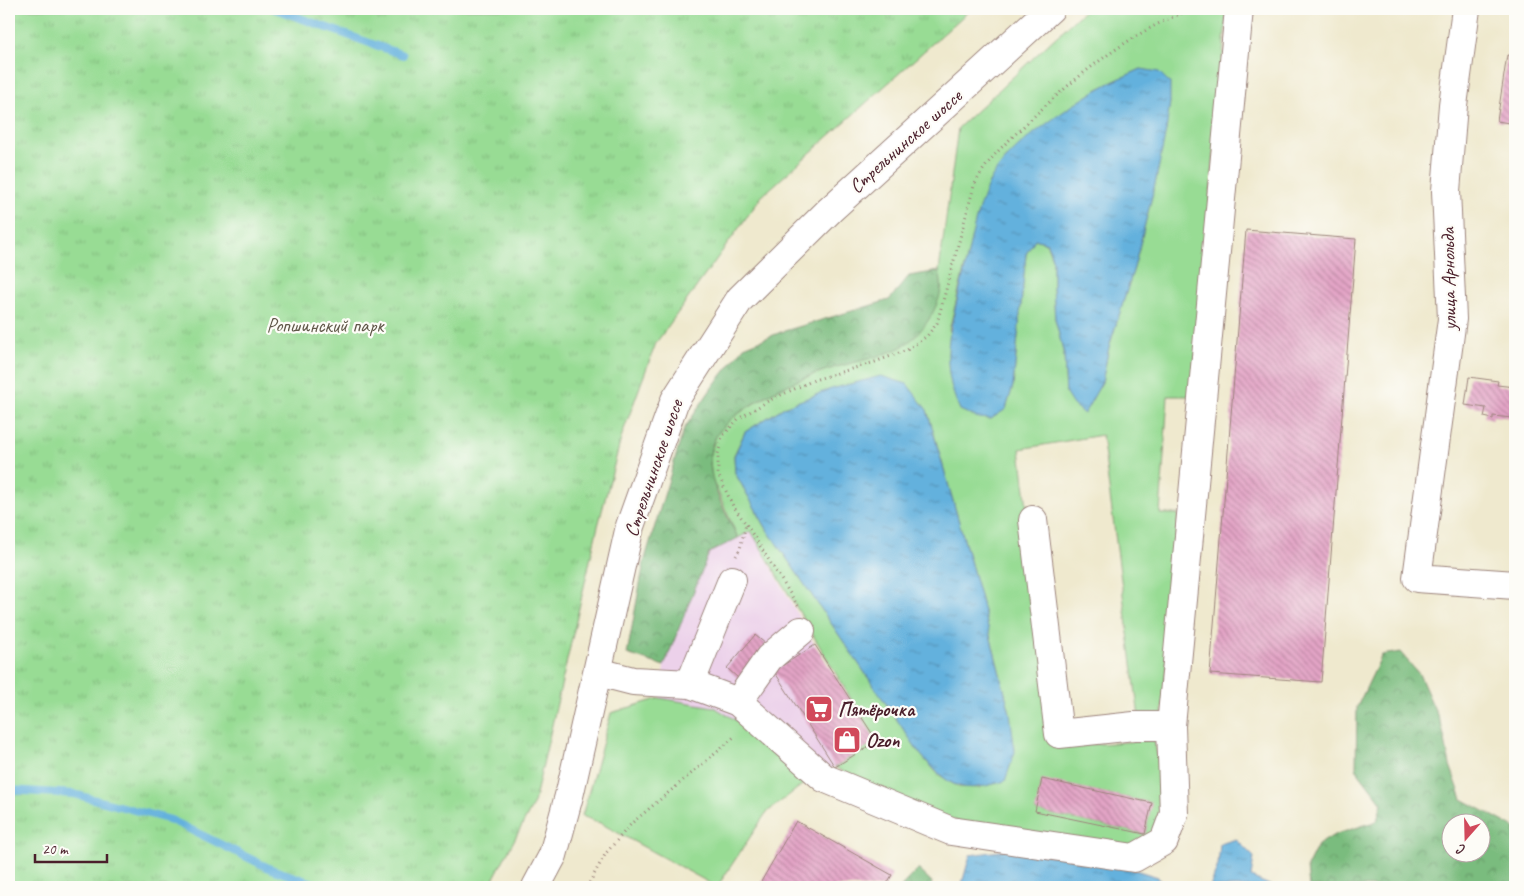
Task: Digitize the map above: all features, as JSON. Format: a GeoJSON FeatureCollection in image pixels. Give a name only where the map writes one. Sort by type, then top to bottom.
{"type":"FeatureCollection","features":[{"type":"Feature","properties":{"kind":"main road","name":"Стрельнинское шоссе"},"geometry":{"type":"LineString","coordinates":[[536,887],[553,855],[570,792],[630,526],[674,400],[740,299],[830,210],[1050,9]]}},
{"type":"Feature","properties":{"kind":"main road"},"geometry":{"type":"LineString","coordinates":[[598,672],[633,681],[690,684],[738,702],[824,778],[951,831],[1134,858],[1164,842],[1174,814],[1171,726],[1239,9]]}},
{"type":"Feature","properties":{"kind":"main road","name":"улица Арнольда"},"geometry":{"type":"LineString","coordinates":[[1466,9],[1453,105],[1446,191],[1452,319],[1418,578],[1515,586]]}},
{"type":"Feature","properties":{"kind":"main road"},"geometry":{"type":"LineString","coordinates":[[1033,520],[1059,734],[1134,726],[1171,726]]}},
{"type":"Feature","properties":{"kind":"main road"},"geometry":{"type":"LineString","coordinates":[[690,684],[732,580]]}},
{"type":"Feature","properties":{"kind":"main road"},"geometry":{"type":"LineString","coordinates":[[738,702],[769,658],[801,631]]}},
{"type":"Feature","properties":{"kind":"path"},"geometry":{"type":"LineString","coordinates":[[801,631],[803,614],[746,524],[732,506],[718,474],[718,454],[722,437],[738,419],[768,401],[814,380],[876,362],[908,350],[927,336],[937,323],[974,186],[981,171],[992,156],[1043,107],[1110,53],[1156,25],[1193,9]]}},
{"type":"Feature","properties":{"kind":"path"},"geometry":{"type":"LineString","coordinates":[[732,580],[732,565],[740,549],[746,524]]}},
{"type":"Feature","properties":{"kind":"path"},"geometry":{"type":"LineString","coordinates":[[587,887],[606,853],[632,823],[741,730],[738,702]]}},
{"type":"Feature","properties":{"kind":"shaded area"},"geometry":{"type":"Polygon","coordinates":[[[751,531],[815,645],[877,741],[835,767],[811,778],[660,700],[664,666],[709,553],[751,531]]]}},
{"type":"Feature","properties":{"kind":"green space","name":"Ропшинский парк"},"geometry":{"type":"Polygon","coordinates":[[[9,9],[971,9],[762,196],[656,343],[622,435],[598,526],[534,803],[489,887],[9,887],[9,9]]]}},
{"type":"Feature","properties":{"kind":"green space"},"geometry":{"type":"Polygon","coordinates":[[[1086,9],[1227,9],[1192,396],[1168,396],[1160,514],[1178,514],[1162,716],[1139,717],[1102,435],[1020,449],[1056,747],[1154,740],[1162,776],[1164,813],[1155,840],[1131,850],[962,823],[882,793],[835,767],[876,741],[751,531],[738,538],[711,476],[710,454],[716,436],[729,420],[785,385],[823,371],[941,289],[939,271],[958,128],[1086,9]],[[1141,69],[1098,89],[1057,117],[1005,159],[989,183],[979,210],[949,330],[991,419],[1006,408],[1013,386],[1026,254],[1035,239],[1046,243],[1053,261],[1055,319],[1064,354],[1066,394],[1084,413],[1102,382],[1109,347],[1134,268],[1156,180],[1170,102],[1141,69]],[[786,406],[745,432],[734,455],[735,473],[768,531],[921,755],[938,774],[958,787],[980,788],[1010,713],[979,592],[927,410],[786,406]],[[1042,780],[1036,811],[1145,834],[1151,803],[1042,780]]]}},
{"type":"Feature","properties":{"kind":"green space"},"geometry":{"type":"Polygon","coordinates":[[[939,271],[941,288],[931,316],[919,332],[905,345],[880,356],[833,368],[792,383],[752,404],[731,419],[721,430],[713,442],[710,467],[715,488],[738,538],[709,553],[664,666],[627,654],[644,562],[684,429],[713,386],[744,347],[781,332],[889,300],[909,276],[939,271]]]}},
{"type":"Feature","properties":{"kind":"green space"},"geometry":{"type":"Polygon","coordinates":[[[1400,652],[1419,674],[1442,726],[1450,765],[1462,799],[1489,814],[1442,814],[1442,864],[1492,864],[1492,815],[1515,828],[1515,887],[1309,887],[1307,867],[1318,845],[1334,835],[1377,821],[1382,803],[1356,769],[1357,707],[1382,655],[1400,652]]]}},
{"type":"Feature","properties":{"kind":"green space"},"geometry":{"type":"Polygon","coordinates":[[[660,698],[714,707],[759,734],[811,778],[766,813],[717,887],[600,823],[582,816],[611,713],[660,698]]]}},
{"type":"Feature","properties":{"kind":"green space"},"geometry":{"type":"Polygon","coordinates":[[[918,869],[932,882],[931,887],[900,887],[918,869]]]}},
{"type":"Feature","properties":{"kind":"water"},"geometry":{"type":"Polygon","coordinates":[[[1141,69],[1159,72],[1170,83],[1170,102],[1156,180],[1134,268],[1109,347],[1102,382],[1084,414],[1073,405],[1066,394],[1064,354],[1055,319],[1053,261],[1047,243],[1035,239],[1026,254],[1013,386],[1006,409],[991,419],[978,418],[960,410],[950,378],[948,348],[953,318],[979,207],[989,183],[1008,157],[1052,119],[1102,87],[1141,69]]]}},
{"type":"Feature","properties":{"kind":"water"},"geometry":{"type":"Polygon","coordinates":[[[881,376],[907,384],[927,410],[979,592],[1010,713],[1015,752],[1005,781],[977,787],[958,786],[949,782],[921,755],[768,531],[735,473],[734,456],[745,432],[786,406],[831,389],[881,376]]]}},
{"type":"Feature","properties":{"kind":"water"},"geometry":{"type":"Polygon","coordinates":[[[1236,839],[1254,857],[1251,877],[1274,887],[1210,887],[1218,865],[1220,844],[1236,839]]]}},
{"type":"Feature","properties":{"kind":"water"},"geometry":{"type":"Polygon","coordinates":[[[1007,850],[1112,863],[1158,877],[1163,887],[961,887],[970,855],[1007,850]]]}},
{"type":"Feature","properties":{"kind":"building"},"geometry":{"type":"Polygon","coordinates":[[[1507,55],[1515,57],[1515,124],[1497,121],[1507,55]]]}},
{"type":"Feature","properties":{"kind":"building"},"geometry":{"type":"Polygon","coordinates":[[[1246,230],[1356,239],[1321,682],[1210,674],[1246,230]]]}},
{"type":"Feature","properties":{"kind":"building"},"geometry":{"type":"Polygon","coordinates":[[[1469,377],[1498,381],[1497,385],[1515,387],[1512,418],[1493,416],[1493,419],[1484,417],[1486,408],[1465,405],[1469,377]]]}},
{"type":"Feature","properties":{"kind":"building"},"geometry":{"type":"Polygon","coordinates":[[[755,635],[766,644],[738,678],[727,668],[755,635]]]}},
{"type":"Feature","properties":{"kind":"building"},"geometry":{"type":"Polygon","coordinates":[[[815,645],[877,741],[835,767],[774,671],[815,645]]]}},
{"type":"Feature","properties":{"kind":"building"},"geometry":{"type":"Polygon","coordinates":[[[1042,779],[1152,803],[1145,834],[1035,811],[1042,779]]]}},
{"type":"Feature","properties":{"kind":"building"},"geometry":{"type":"Polygon","coordinates":[[[796,821],[892,875],[885,887],[758,887],[796,821]]]}},
{"type":"Feature","properties":{"kind":"waterway"},"geometry":{"type":"LineString","coordinates":[[275,9],[403,55]]}},
{"type":"Feature","properties":{"kind":"waterway"},"geometry":{"type":"LineString","coordinates":[[9,790],[74,794],[171,820],[271,869],[325,887]]}},
{"type":"Feature","properties":{"kind":"place","name":"Пятёрочка"},"geometry":{"type":"Point","coordinates":[819,709]}},
{"type":"Feature","properties":{"kind":"place","name":"Ozon"},"geometry":{"type":"Point","coordinates":[847,740]}}]}
